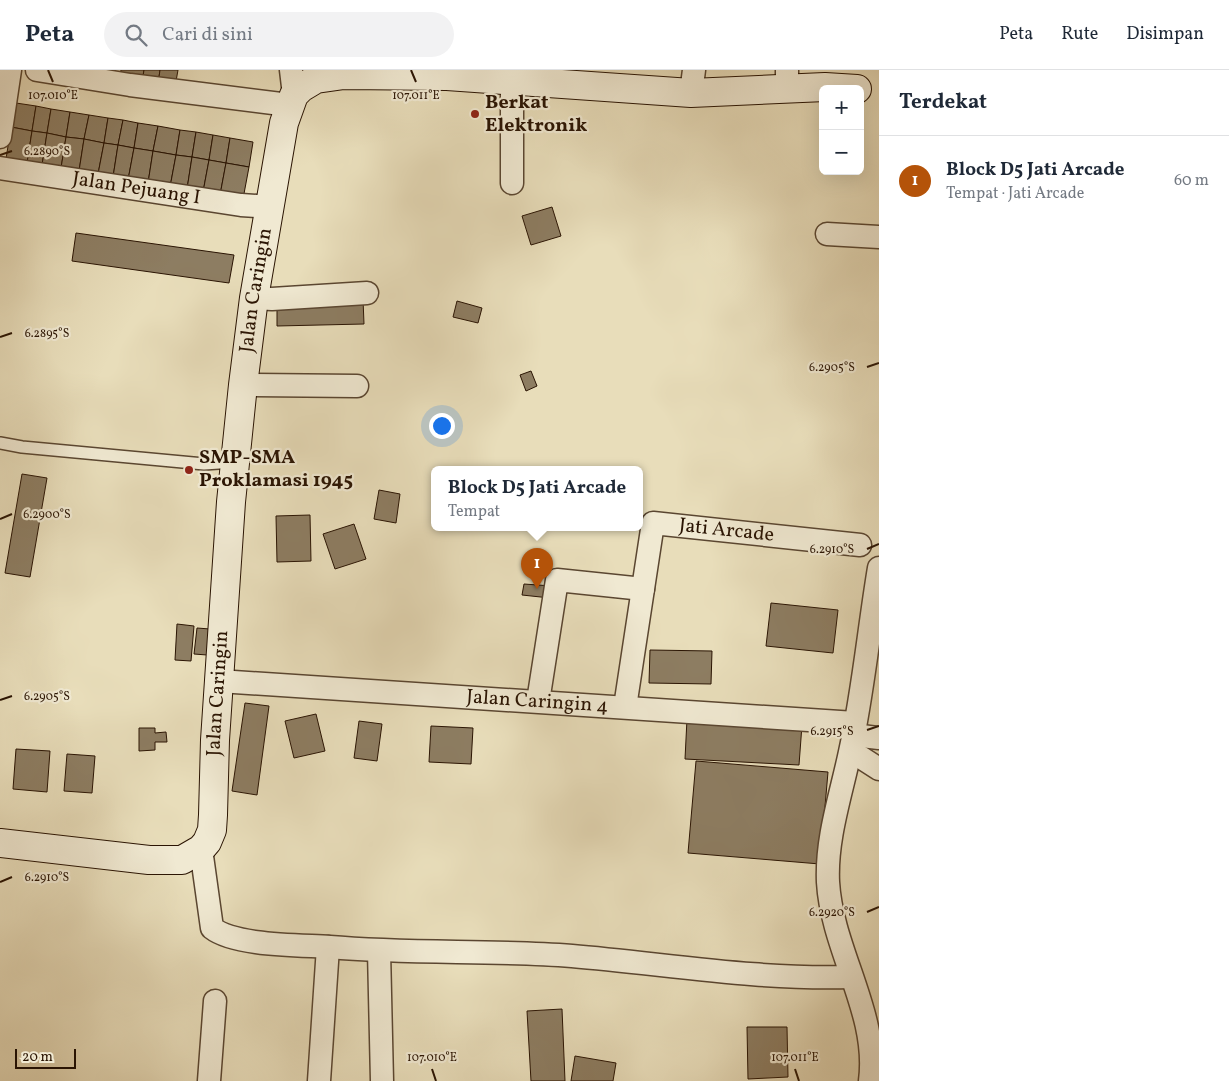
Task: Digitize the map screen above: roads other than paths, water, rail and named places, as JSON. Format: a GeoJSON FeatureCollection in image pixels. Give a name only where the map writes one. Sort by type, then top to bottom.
{"type":"FeatureCollection","features":[{"type":"Feature","properties":{"kind":"street"},"geometry":{"type":"LineString","coordinates":[[0,137],[10,70]]}},
{"type":"Feature","properties":{"kind":"street"},"geometry":{"type":"LineString","coordinates":[[37,70],[130,85],[291,90],[301,88],[316,79],[344,73],[448,76],[513,75],[693,82],[787,79],[828,85]]}},
{"type":"Feature","properties":{"kind":"street"},"geometry":{"type":"LineString","coordinates":[[512,183],[513,75]]}},
{"type":"Feature","properties":{"kind":"street","name":"Jalan Caringin"},"geometry":{"type":"LineString","coordinates":[[202,849],[208,842],[213,822],[219,681],[235,462],[243,385],[254,298],[291,90]]}},
{"type":"Feature","properties":{"kind":"street"},"geometry":{"type":"LineString","coordinates":[[864,90],[879,92]]}},
{"type":"Feature","properties":{"kind":"street","name":"Jalan Pejuang I"},"geometry":{"type":"LineString","coordinates":[[0,168],[241,205],[271,207]]}},
{"type":"Feature","properties":{"kind":"street"},"geometry":{"type":"LineString","coordinates":[[826,234],[879,237]]}},
{"type":"Feature","properties":{"kind":"street"},"geometry":{"type":"LineString","coordinates":[[254,298],[272,299],[366,293]]}},
{"type":"Feature","properties":{"kind":"street"},"geometry":{"type":"LineString","coordinates":[[243,385],[357,386]]}},
{"type":"Feature","properties":{"kind":"street","name":"Jati Arcade"},"geometry":{"type":"LineString","coordinates":[[626,707],[643,588],[646,522],[860,545]]}},
{"type":"Feature","properties":{"kind":"street"},"geometry":{"type":"LineString","coordinates":[[870,1081],[873,1068],[872,1046],[867,1017],[851,977],[836,926],[828,886],[828,867],[834,817],[853,736],[879,568]]}},
{"type":"Feature","properties":{"kind":"street"},"geometry":{"type":"LineString","coordinates":[[539,695],[557,580],[643,588]]}},
{"type":"Feature","properties":{"kind":"street","name":"Jalan Caringin 4"},"geometry":{"type":"LineString","coordinates":[[219,681],[626,707],[879,738]]}},
{"type":"Feature","properties":{"kind":"street"},"geometry":{"type":"LineString","coordinates":[[853,736],[879,769]]}},
{"type":"Feature","properties":{"kind":"street"},"geometry":{"type":"LineString","coordinates":[[0,843],[149,860],[182,860],[202,849],[212,928],[221,935],[244,940],[380,951],[481,952],[571,956],[739,974],[806,978],[851,977]]}},
{"type":"Feature","properties":{"kind":"street"},"geometry":{"type":"LineString","coordinates":[[320,1081],[328,947]]}},
{"type":"Feature","properties":{"kind":"street"},"geometry":{"type":"LineString","coordinates":[[380,951],[382,1081]]}},
{"type":"Feature","properties":{"kind":"street"},"geometry":{"type":"LineString","coordinates":[[208,1081],[215,1002]]}},
{"type":"Feature","properties":{"kind":"lane"},"geometry":{"type":"LineString","coordinates":[[0,443],[22,447],[204,464],[235,462]]}},
{"type":"Feature","properties":{"kind":"place","name":"Berkat Elektronik"},"geometry":{"type":"Point","coordinates":[475,114]}},
{"type":"Feature","properties":{"kind":"place","name":"SMP-SMA Proklamasi 1945"},"geometry":{"type":"Point","coordinates":[189,470]}},
{"type":"Feature","properties":{"kind":"place","name":"Block D5 Jati Arcade"},"geometry":{"type":"Point","coordinates":[537,589]}}]}
